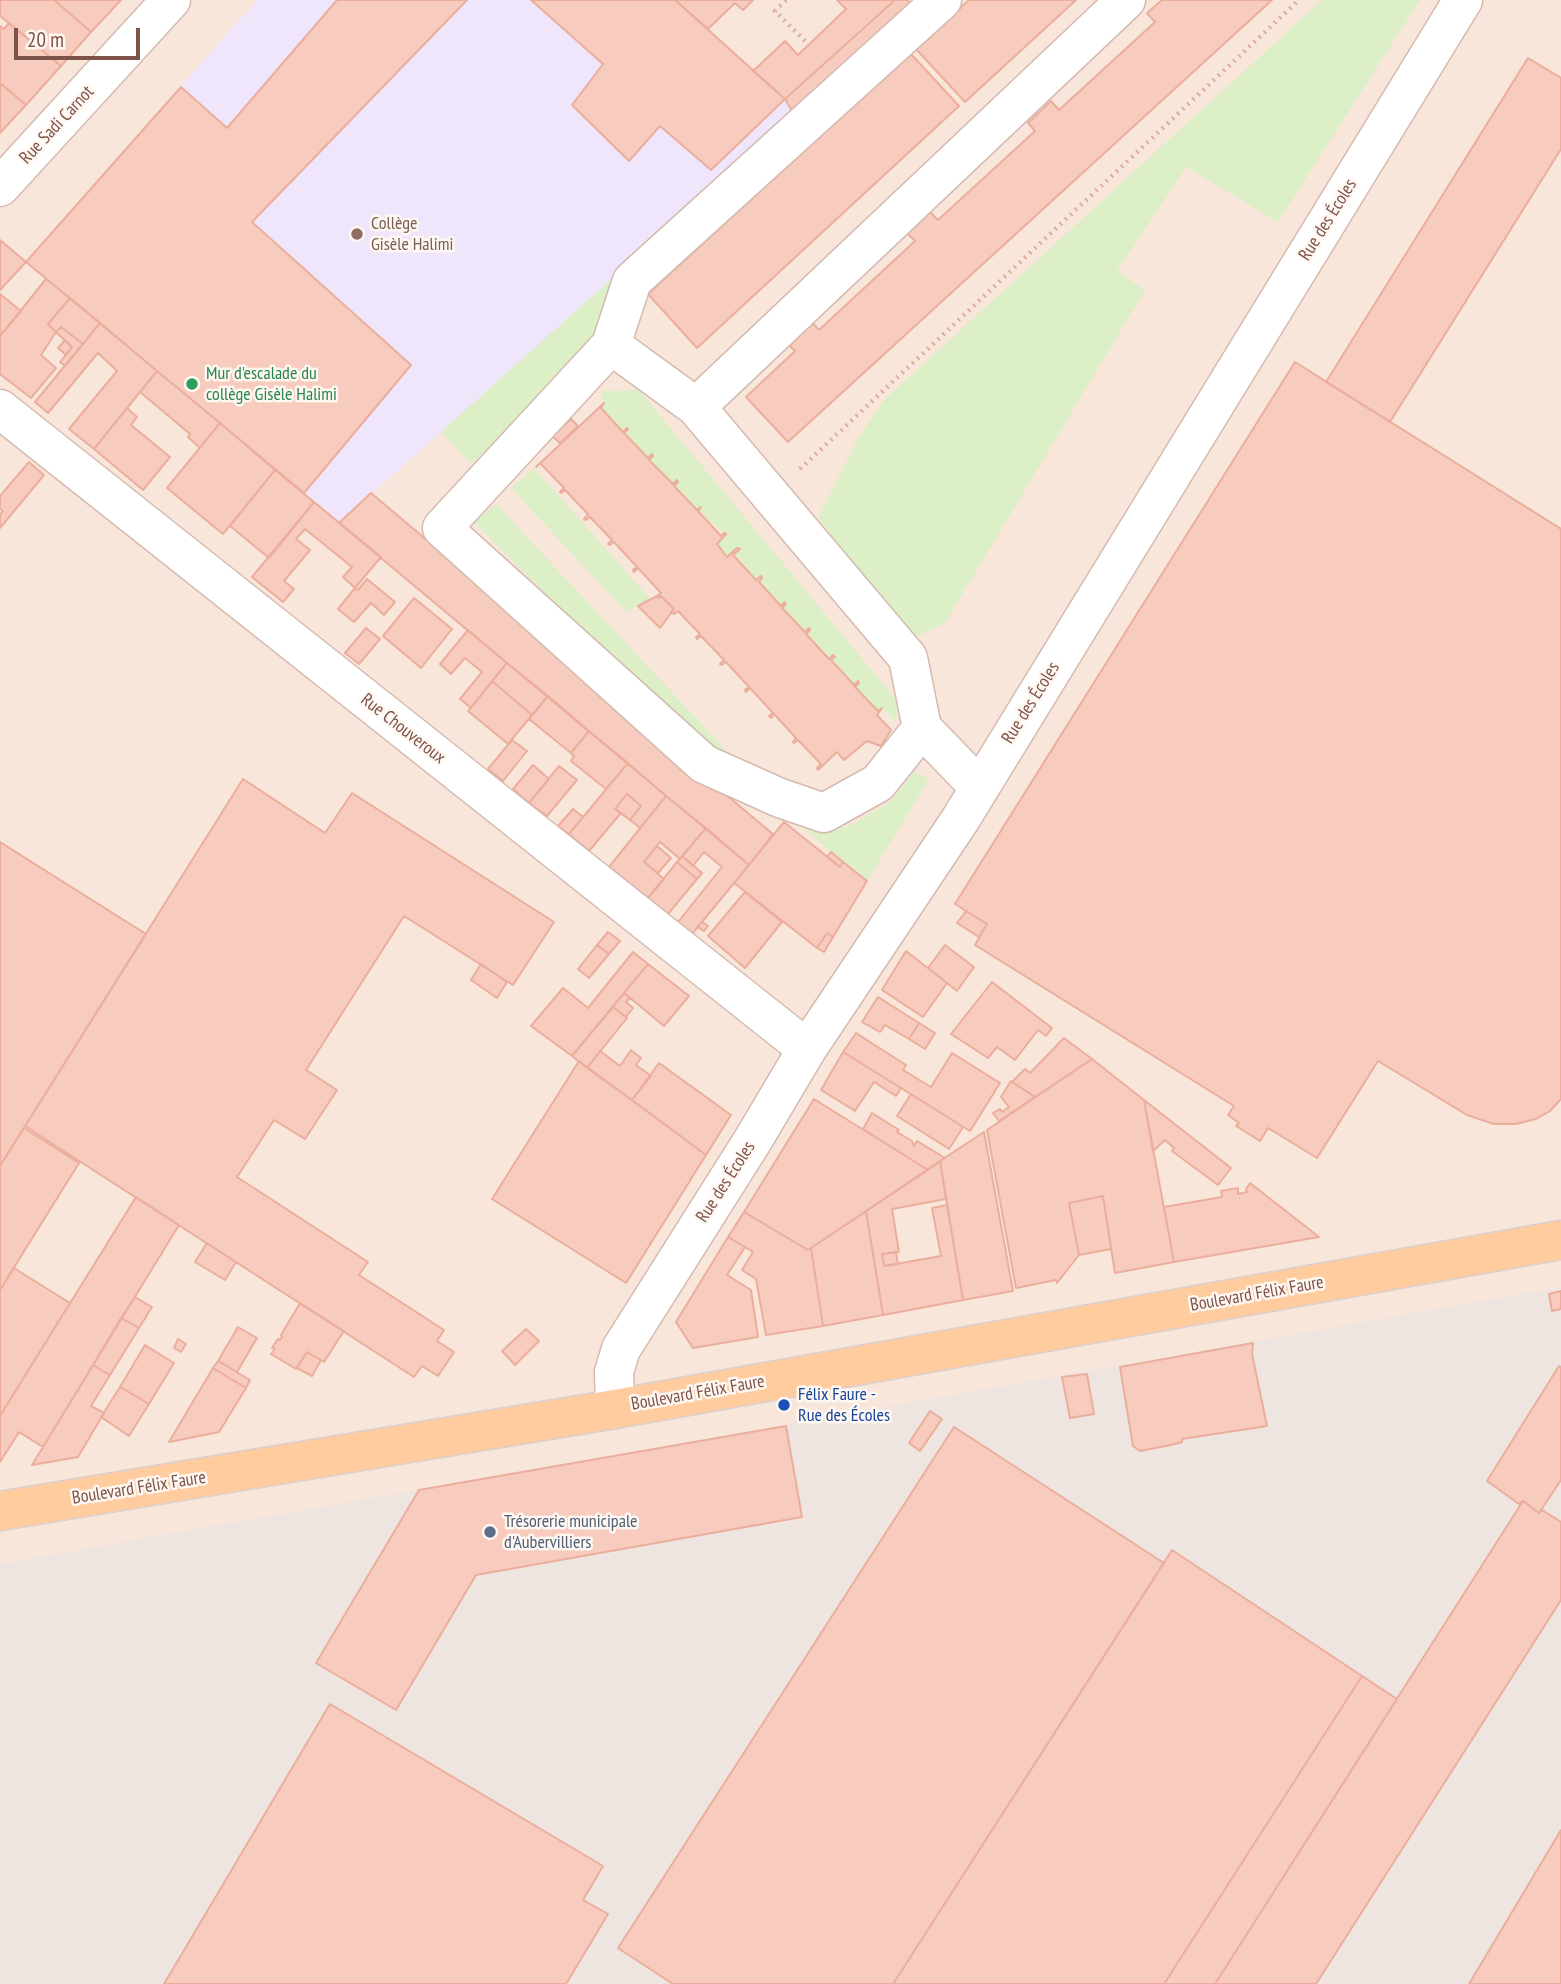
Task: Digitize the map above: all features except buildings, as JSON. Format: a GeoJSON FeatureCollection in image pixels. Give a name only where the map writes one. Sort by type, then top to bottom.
{"type":"FeatureCollection","features":[{"type":"Feature","properties":{"kind":"main road","name":"Boulevard Félix Faure"},"geometry":{"type":"LineString","coordinates":[[0,1511],[615,1409],[1561,1240]]}},
{"type":"Feature","properties":{"kind":"street","name":"Rue Sadi Carnot"},"geometry":{"type":"LineString","coordinates":[[0,187],[171,0]]}},
{"type":"Feature","properties":{"kind":"street"},"geometry":{"type":"LineString","coordinates":[[922,728],[878,783],[824,813],[780,798],[704,764],[442,528],[611,345],[632,281],[942,0]]}},
{"type":"Feature","properties":{"kind":"street"},"geometry":{"type":"LineString","coordinates":[[696,407],[1126,0]]}},
{"type":"Feature","properties":{"kind":"street","name":"Rue des Écoles"},"geometry":{"type":"LineString","coordinates":[[615,1409],[614,1372],[621,1349],[807,1049],[960,820],[1463,0]]}},
{"type":"Feature","properties":{"kind":"street"},"geometry":{"type":"LineString","coordinates":[[611,345],[696,407],[908,658],[922,728],[979,787]]}},
{"type":"Feature","properties":{"kind":"street","name":"Rue Chouveroux"},"geometry":{"type":"LineString","coordinates":[[0,410],[807,1049]]}},
{"type":"Feature","properties":{"kind":"path"},"geometry":{"type":"LineString","coordinates":[[786,0],[775,11],[808,46]]}},
{"type":"Feature","properties":{"kind":"path"},"geometry":{"type":"LineString","coordinates":[[771,496],[1299,0]]}},
{"type":"Feature","properties":{"kind":"shaded area"},"geometry":{"type":"Polygon","coordinates":[[[0,0],[1561,0],[1561,1984],[0,1984],[0,0]]]}},
{"type":"Feature","properties":{"kind":"shaded area","name":"Collège Gisèle Halimi"},"geometry":{"type":"Polygon","coordinates":[[[257,0],[675,0],[785,99],[795,116],[339,523],[26,262],[257,0]]]}},
{"type":"Feature","properties":{"kind":"shaded area"},"geometry":{"type":"Polygon","coordinates":[[[1561,1287],[1561,1984],[0,1984],[0,1564],[1561,1287]]]}},
{"type":"Feature","properties":{"kind":"green space"},"geometry":{"type":"Polygon","coordinates":[[[1322,0],[1420,0],[1278,222],[1186,167],[1117,271],[1145,290],[945,623],[909,640],[818,517],[858,438],[884,400],[1322,0]]]}},
{"type":"Feature","properties":{"kind":"green space"},"geometry":{"type":"Polygon","coordinates":[[[619,272],[600,331],[582,359],[471,464],[441,432],[619,272]]]}},
{"type":"Feature","properties":{"kind":"green space"},"geometry":{"type":"Polygon","coordinates":[[[639,390],[899,703],[895,722],[883,708],[878,711],[855,687],[858,682],[854,685],[831,660],[835,656],[829,659],[806,634],[809,629],[805,632],[782,608],[785,603],[781,606],[759,582],[761,577],[756,580],[733,555],[739,549],[727,557],[717,544],[725,534],[698,511],[701,507],[697,510],[674,486],[677,481],[673,484],[649,460],[653,456],[648,458],[624,433],[628,429],[623,432],[601,408],[604,404],[600,391],[639,390]]]}},
{"type":"Feature","properties":{"kind":"green space"},"geometry":{"type":"Polygon","coordinates":[[[534,468],[650,599],[626,612],[511,488],[534,468]]]}},
{"type":"Feature","properties":{"kind":"green space"},"geometry":{"type":"Polygon","coordinates":[[[496,504],[724,748],[720,752],[559,621],[549,598],[474,522],[496,504]]]}},
{"type":"Feature","properties":{"kind":"green space"},"geometry":{"type":"Polygon","coordinates":[[[915,771],[929,780],[867,881],[793,820],[821,831],[849,826],[889,803],[915,771]]]}},
{"type":"Feature","properties":{"kind":"place","name":"Collège Gisèle Halimi"},"geometry":{"type":"Point","coordinates":[357,234]}},
{"type":"Feature","properties":{"kind":"place","name":"Mur d'escalade du collège Gisèle Halimi"},"geometry":{"type":"Point","coordinates":[192,384]}},
{"type":"Feature","properties":{"kind":"place","name":"Félix Faure - Rue des Écoles"},"geometry":{"type":"Point","coordinates":[784,1405]}},
{"type":"Feature","properties":{"kind":"place","name":"Trésorerie municipale d'Aubervilliers"},"geometry":{"type":"Point","coordinates":[490,1532]}}]}
